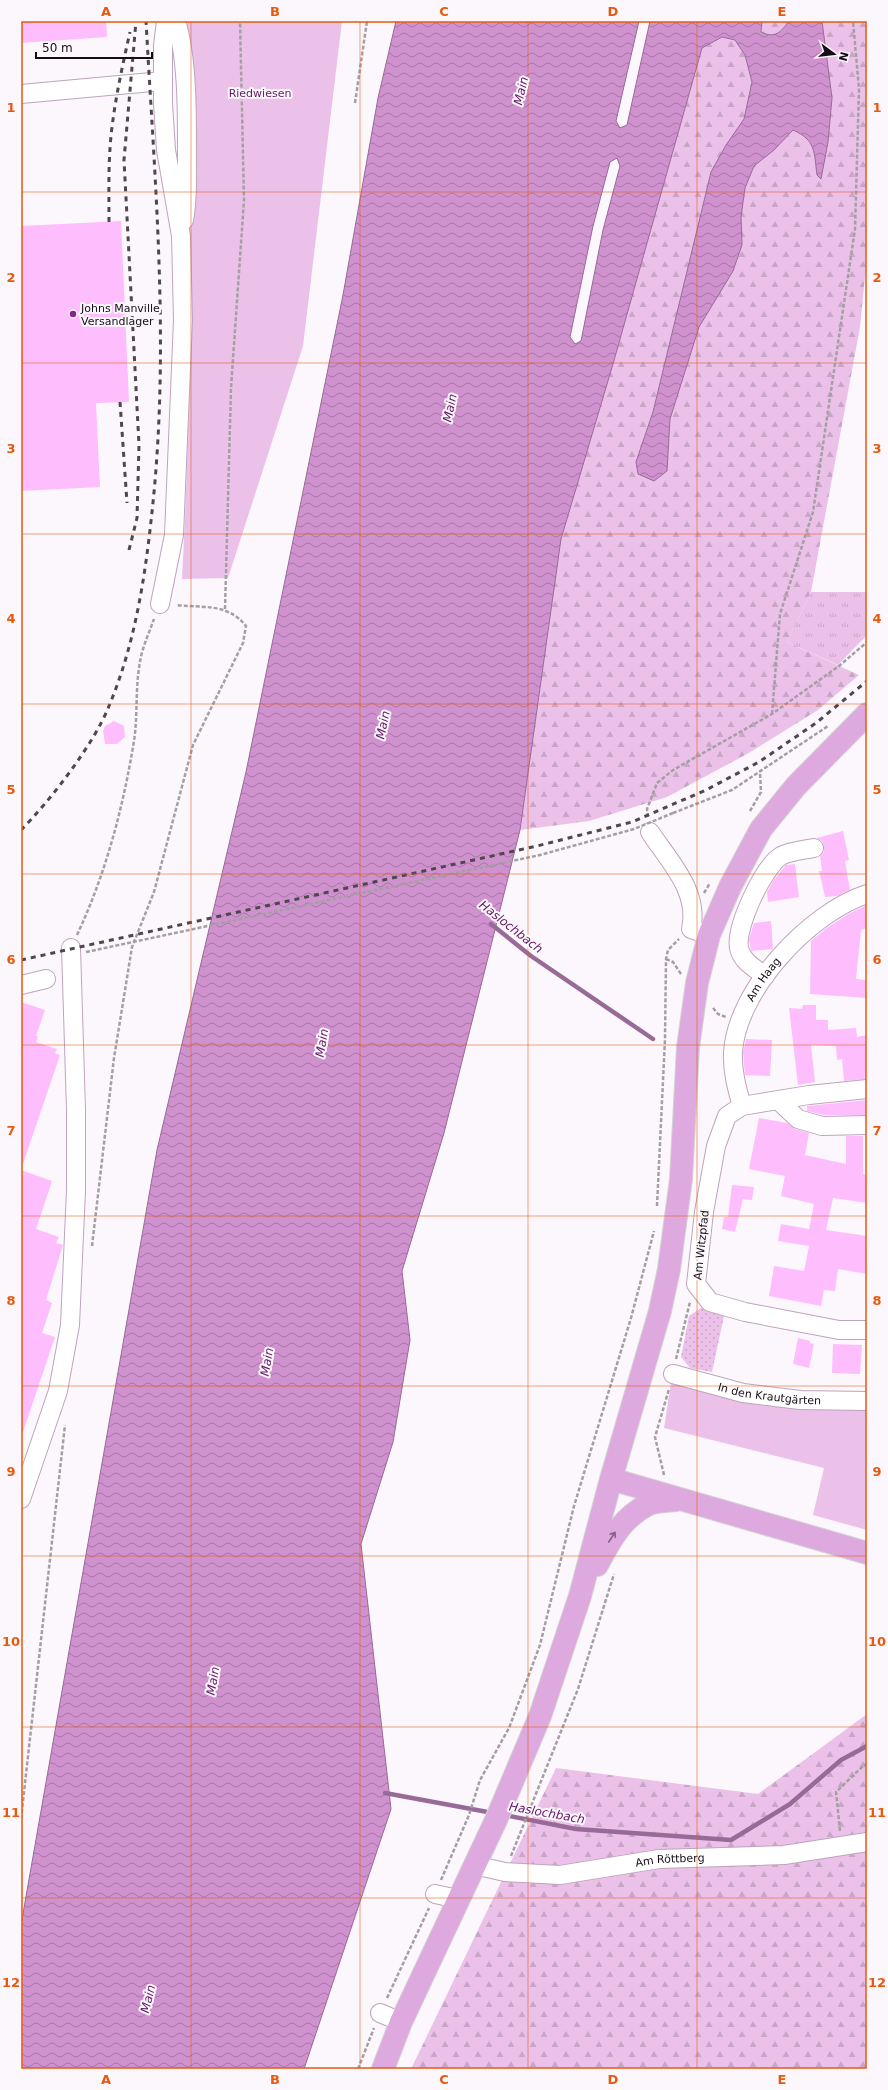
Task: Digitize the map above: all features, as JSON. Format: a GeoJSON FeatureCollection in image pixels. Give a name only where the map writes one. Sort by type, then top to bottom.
{"type":"FeatureCollection","features":[{"type":"Feature","properties":{"kind":"main road"},"geometry":{"type":"LineString","coordinates":[[383,2069],[402,2022],[496,1820],[540,1716],[580,1596],[611,1479],[660,1311],[669,1269],[681,1179],[688,1047],[697,983],[700,932],[730,887],[761,829],[796,786],[867,714]]}},
{"type":"Feature","properties":{"kind":"main road"},"geometry":{"type":"LineString","coordinates":[[611,1479],[867,1553]]}},
{"type":"Feature","properties":{"kind":"main road"},"geometry":{"type":"LineString","coordinates":[[580,1596],[613,1535],[629,1516],[650,1504],[680,1499]]}},
{"type":"Feature","properties":{"kind":"street"},"geometry":{"type":"LineString","coordinates":[[160,604],[174,535],[183,320],[181,236],[166,150],[163,46],[166,21]]}},
{"type":"Feature","properties":{"kind":"street"},"geometry":{"type":"LineString","coordinates":[[176,21],[181,37],[187,122],[187,206],[181,236]]}},
{"type":"Feature","properties":{"kind":"street"},"geometry":{"type":"LineString","coordinates":[[21,94],[163,81]]}},
{"type":"Feature","properties":{"kind":"street"},"geometry":{"type":"LineString","coordinates":[[650,832],[689,892],[694,917],[700,932]]}},
{"type":"Feature","properties":{"kind":"street"},"geometry":{"type":"LineString","coordinates":[[765,976],[746,962],[739,947],[743,917],[772,863],[783,855],[814,848]]}},
{"type":"Feature","properties":{"kind":"street","name":"Am Haag"},"geometry":{"type":"LineString","coordinates":[[742,1106],[735,1080],[733,1052],[740,1021],[750,998],[765,976],[781,957],[820,919],[853,899],[867,894]]}},
{"type":"Feature","properties":{"kind":"street"},"geometry":{"type":"LineString","coordinates":[[21,1499],[58,1391],[70,1325],[76,1190],[78,950]]}},
{"type":"Feature","properties":{"kind":"street"},"geometry":{"type":"LineString","coordinates":[[21,985],[46,979]]}},
{"type":"Feature","properties":{"kind":"street"},"geometry":{"type":"LineString","coordinates":[[742,1106],[809,1095],[867,1089]]}},
{"type":"Feature","properties":{"kind":"street"},"geometry":{"type":"LineString","coordinates":[[779,1101],[798,1119],[822,1126],[867,1125]]}},
{"type":"Feature","properties":{"kind":"street","name":"Am Witzpfad"},"geometry":{"type":"LineString","coordinates":[[742,1106],[727,1116],[716,1146],[704,1212],[696,1284],[710,1302],[745,1312],[839,1330],[867,1330]]}},
{"type":"Feature","properties":{"kind":"street","name":"In den Krautgärten"},"geometry":{"type":"LineString","coordinates":[[673,1374],[743,1393],[800,1400],[867,1402]]}},
{"type":"Feature","properties":{"kind":"street","name":"Am Röttberg"},"geometry":{"type":"LineString","coordinates":[[474,1865],[505,1872],[560,1875],[659,1859],[784,1855],[867,1842]]}},
{"type":"Feature","properties":{"kind":"street"},"geometry":{"type":"LineString","coordinates":[[435,1894],[458,1899]]}},
{"type":"Feature","properties":{"kind":"street"},"geometry":{"type":"LineString","coordinates":[[380,2013],[402,2022]]}},
{"type":"Feature","properties":{"kind":"path"},"geometry":{"type":"LineString","coordinates":[[225,609],[231,388],[244,200],[240,21]]}},
{"type":"Feature","properties":{"kind":"path"},"geometry":{"type":"LineString","coordinates":[[355,103],[367,21]]}},
{"type":"Feature","properties":{"kind":"path"},"geometry":{"type":"LineString","coordinates":[[772,714],[780,614],[813,512],[855,229],[859,89],[854,21]]}},
{"type":"Feature","properties":{"kind":"path"},"geometry":{"type":"LineString","coordinates":[[91,1253],[114,1058],[132,947],[154,892],[193,745],[243,643],[246,626],[238,616],[225,609],[160,604],[140,661],[134,737],[119,817],[102,877],[78,950],[540,855],[634,829],[732,790],[832,722]]}},
{"type":"Feature","properties":{"kind":"path"},"geometry":{"type":"LineString","coordinates":[[650,832],[647,809],[657,783],[673,770],[772,714],[839,666],[867,642]]}},
{"type":"Feature","properties":{"kind":"path"},"geometry":{"type":"LineString","coordinates":[[657,1214],[665,1047],[666,959],[668,950],[700,932]]}},
{"type":"Feature","properties":{"kind":"path"},"geometry":{"type":"LineString","coordinates":[[358,2069],[380,2013],[435,1894],[468,1815],[480,1780],[509,1728],[540,1645],[574,1506],[631,1318],[654,1229]]}},
{"type":"Feature","properties":{"kind":"path"},"geometry":{"type":"LineString","coordinates":[[21,1819],[65,1424]]}},
{"type":"Feature","properties":{"kind":"path"},"geometry":{"type":"LineString","coordinates":[[840,1833],[836,1792],[867,1764]]}},
{"type":"Feature","properties":{"kind":"path"},"geometry":{"type":"LineString","coordinates":[[505,1872],[523,1828],[528,1810]]}},
{"type":"Feature","properties":{"kind":"green space","name":"Riedwiesen"},"geometry":{"type":"Polygon","coordinates":[[[186,21],[342,21],[303,346],[228,578],[182,579],[190,370],[190,160],[186,21]]]}},
{"type":"Feature","properties":{"kind":"green space"},"geometry":{"type":"Polygon","coordinates":[[[762,21],[789,21],[780,31],[770,35],[761,32],[762,21]]]}},
{"type":"Feature","properties":{"kind":"green space"},"geometry":{"type":"Polygon","coordinates":[[[822,21],[867,21],[867,257],[860,327],[811,592],[787,642],[859,675],[818,710],[747,754],[667,797],[589,821],[520,830],[561,539],[613,364],[702,48],[722,37],[735,40],[745,55],[752,82],[744,119],[726,145],[711,172],[653,412],[636,462],[667,471],[670,419],[699,327],[733,271],[742,245],[741,217],[745,188],[754,166],[774,150],[793,130],[801,134],[810,143],[814,153],[817,175],[821,178],[828,142],[832,98],[822,21]]]}},
{"type":"Feature","properties":{"kind":"green space"},"geometry":{"type":"Polygon","coordinates":[[[811,592],[867,592],[867,635],[838,665],[787,642],[811,592]]]}},
{"type":"Feature","properties":{"kind":"green space"},"geometry":{"type":"Polygon","coordinates":[[[701,1308],[724,1316],[712,1372],[690,1368],[681,1357],[689,1316],[701,1308]]]}},
{"type":"Feature","properties":{"kind":"green space"},"geometry":{"type":"Polygon","coordinates":[[[672,1376],[867,1399],[867,1530],[813,1515],[824,1468],[664,1428],[672,1376]]]}},
{"type":"Feature","properties":{"kind":"green space"},"geometry":{"type":"Polygon","coordinates":[[[867,1714],[867,2069],[411,2069],[556,1768],[758,1794],[867,1714]]]}},
{"type":"Feature","properties":{"kind":"water","name":"Main"},"geometry":{"type":"Polygon","coordinates":[[[396,21],[639,21],[616,121],[620,128],[627,125],[650,21],[762,21],[761,32],[770,35],[780,31],[789,21],[822,21],[832,98],[828,142],[821,179],[817,175],[814,153],[810,143],[801,134],[793,130],[774,150],[754,166],[745,188],[741,217],[742,245],[733,271],[699,327],[670,419],[667,471],[654,481],[638,474],[636,462],[653,412],[711,172],[726,145],[744,119],[752,82],[745,55],[735,40],[722,37],[702,48],[613,364],[561,539],[520,830],[444,1133],[402,1271],[410,1340],[393,1442],[361,1544],[391,1809],[304,2069],[21,2069],[21,1925],[157,1150],[246,772],[343,295],[378,98],[396,21]],[[617,158],[610,162],[593,226],[570,337],[575,344],[581,341],[603,230],[620,166],[617,158]]]}},
{"type":"Feature","properties":{"kind":"building"},"geometry":{"type":"Polygon","coordinates":[[[21,21],[106,21],[107,37],[21,43],[21,21]]]}},
{"type":"Feature","properties":{"kind":"building","name":"Johns Manville Versandlager"},"geometry":{"type":"Polygon","coordinates":[[[121,221],[129,402],[96,403],[100,487],[21,491],[21,226],[121,221]]]}},
{"type":"Feature","properties":{"kind":"building"},"geometry":{"type":"Polygon","coordinates":[[[114,721],[124,726],[125,737],[117,744],[105,744],[103,731],[105,726],[114,721]]]}},
{"type":"Feature","properties":{"kind":"building"},"geometry":{"type":"Polygon","coordinates":[[[843,831],[849,860],[845,861],[850,890],[837,896],[825,897],[819,871],[822,871],[820,856],[824,852],[824,847],[822,841],[817,838],[843,831]]]}},
{"type":"Feature","properties":{"kind":"building"},"geometry":{"type":"Polygon","coordinates":[[[795,864],[799,897],[768,902],[767,892],[775,878],[786,865],[795,864]]]}},
{"type":"Feature","properties":{"kind":"building"},"geometry":{"type":"Polygon","coordinates":[[[867,905],[867,928],[861,930],[856,979],[867,980],[867,998],[810,994],[811,941],[828,927],[850,913],[867,905]]]}},
{"type":"Feature","properties":{"kind":"building"},"geometry":{"type":"Polygon","coordinates":[[[771,921],[773,949],[751,951],[749,939],[754,923],[771,921]]]}},
{"type":"Feature","properties":{"kind":"building"},"geometry":{"type":"Polygon","coordinates":[[[21,1002],[45,1010],[36,1036],[38,1036],[36,1042],[57,1049],[55,1053],[60,1055],[23,1164],[21,1164],[21,1002]]]}},
{"type":"Feature","properties":{"kind":"building"},"geometry":{"type":"Polygon","coordinates":[[[803,1005],[816,1005],[816,1020],[828,1020],[828,1030],[856,1028],[857,1037],[867,1035],[867,1079],[844,1081],[842,1059],[837,1060],[836,1046],[811,1045],[815,1082],[798,1085],[789,1008],[802,1009],[803,1005]]]}},
{"type":"Feature","properties":{"kind":"building"},"geometry":{"type":"Polygon","coordinates":[[[746,1039],[772,1040],[770,1076],[745,1075],[743,1053],[746,1039]]]}},
{"type":"Feature","properties":{"kind":"building"},"geometry":{"type":"Polygon","coordinates":[[[867,1100],[867,1115],[823,1115],[807,1111],[807,1106],[867,1100]]]}},
{"type":"Feature","properties":{"kind":"building"},"geometry":{"type":"Polygon","coordinates":[[[759,1118],[787,1123],[795,1129],[809,1133],[805,1155],[846,1164],[846,1136],[863,1136],[863,1174],[867,1175],[867,1203],[833,1198],[826,1230],[867,1236],[867,1274],[838,1269],[835,1291],[824,1290],[821,1306],[769,1296],[774,1266],[804,1271],[809,1246],[778,1241],[781,1224],[809,1229],[814,1204],[781,1196],[785,1176],[749,1169],[759,1118]]]}},
{"type":"Feature","properties":{"kind":"building"},"geometry":{"type":"Polygon","coordinates":[[[21,1170],[52,1181],[36,1229],[59,1237],[56,1243],[63,1245],[46,1300],[52,1303],[42,1333],[55,1337],[23,1432],[21,1432],[21,1170]]]}},
{"type":"Feature","properties":{"kind":"building"},"geometry":{"type":"Polygon","coordinates":[[[732,1185],[754,1187],[752,1200],[743,1199],[735,1232],[722,1229],[724,1217],[728,1217],[732,1185]]]}},
{"type":"Feature","properties":{"kind":"building"},"geometry":{"type":"Polygon","coordinates":[[[798,1338],[810,1341],[810,1343],[814,1344],[809,1368],[793,1364],[798,1338]]]}},
{"type":"Feature","properties":{"kind":"building"},"geometry":{"type":"Polygon","coordinates":[[[833,1344],[862,1345],[860,1374],[832,1373],[833,1344]]]}},
{"type":"Feature","properties":{"kind":"waterway","name":"Haslochbach"},"geometry":{"type":"LineString","coordinates":[[491,924],[531,956],[653,1039]]}},
{"type":"Feature","properties":{"kind":"waterway","name":"Haslochbach"},"geometry":{"type":"LineString","coordinates":[[504,1815],[576,1829],[731,1840],[790,1804],[841,1760],[867,1746]]}},
{"type":"Feature","properties":{"kind":"waterway","name":"Haslochbach"},"geometry":{"type":"LineString","coordinates":[[385,1793],[493,1813]]}},
{"type":"Feature","properties":{"kind":"railway"},"geometry":{"type":"LineString","coordinates":[[129,550],[137,518],[139,445],[124,160],[136,21]]}},
{"type":"Feature","properties":{"kind":"railway"},"geometry":{"type":"LineString","coordinates":[[21,830],[58,788],[93,737],[109,706],[126,659],[138,610],[146,561],[157,451],[160,389],[157,205],[146,21]]}},
{"type":"Feature","properties":{"kind":"railway"},"geometry":{"type":"LineString","coordinates":[[109,222],[109,163],[112,127],[122,67],[130,32]]}},
{"type":"Feature","properties":{"kind":"railway"},"geometry":{"type":"LineString","coordinates":[[120,402],[127,503]]}},
{"type":"Feature","properties":{"kind":"railway"},"geometry":{"type":"LineString","coordinates":[[21,960],[537,846],[632,822],[706,790],[759,762],[816,723],[867,681]]}},
{"type":"Feature","properties":{"kind":"place","name":"Johns Manville Versandlager"},"geometry":{"type":"Point","coordinates":[73,314]}}]}
